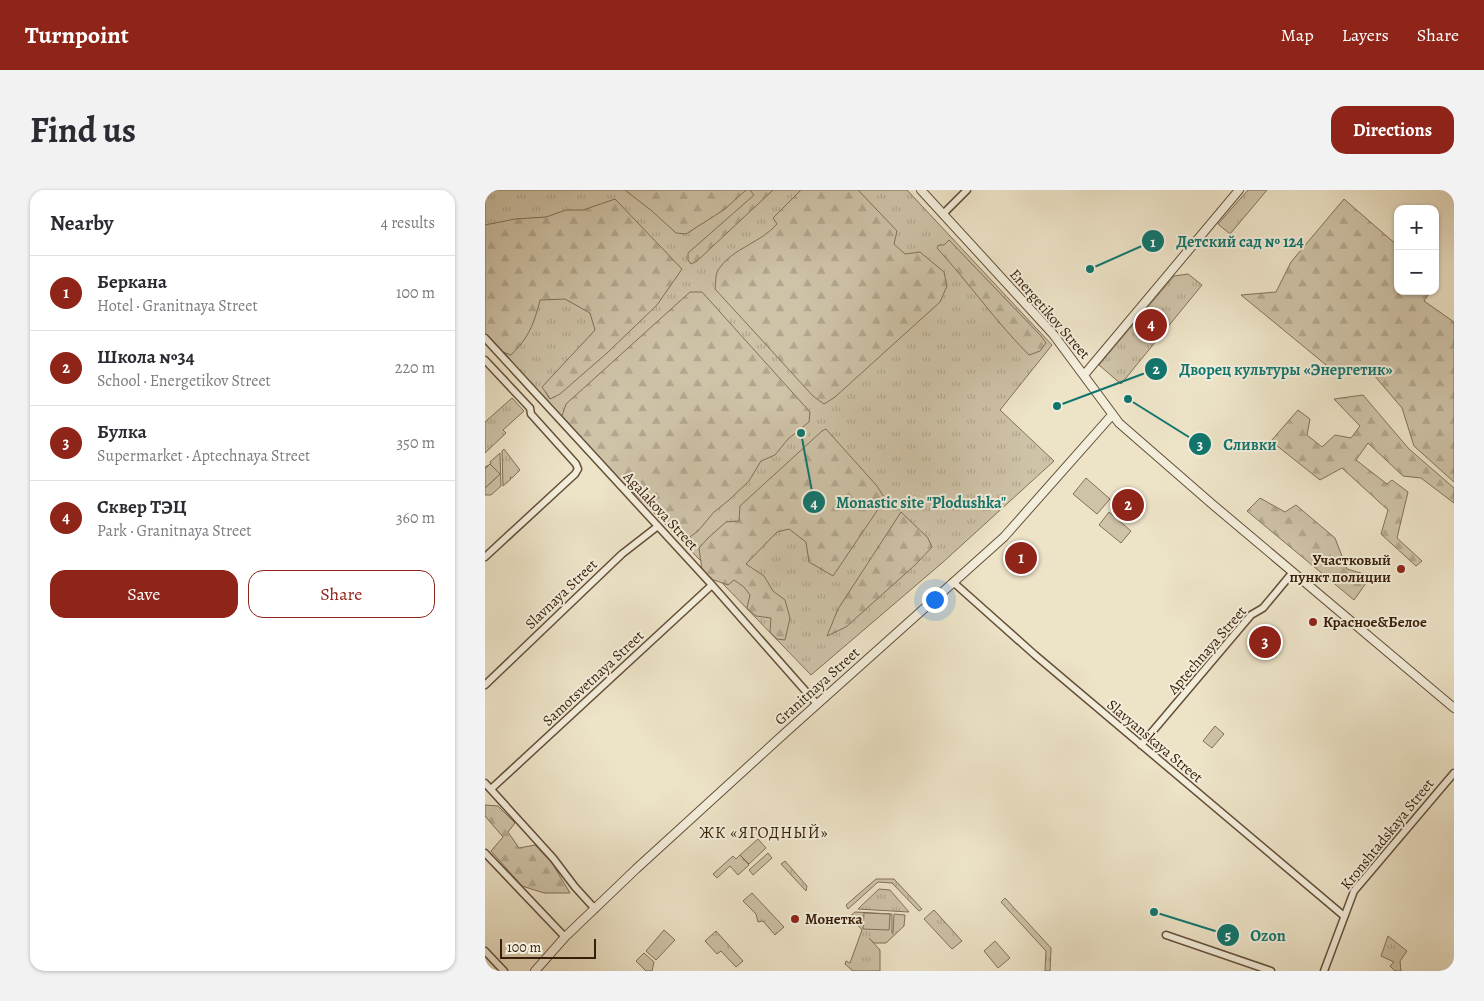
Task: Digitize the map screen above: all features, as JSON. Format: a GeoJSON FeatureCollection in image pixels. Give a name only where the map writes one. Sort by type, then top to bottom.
{"type":"FeatureCollection","features":[{"type":"Feature","properties":{"kind":"street","name":"Energetikov Street"},"geometry":{"type":"LineString","coordinates":[[921,190],[1053,334],[1112,416],[1198,492],[1454,708]]}},
{"type":"Feature","properties":{"kind":"street"},"geometry":{"type":"LineString","coordinates":[[943,214],[967,190]]}},
{"type":"Feature","properties":{"kind":"street"},"geometry":{"type":"LineString","coordinates":[[1084,375],[1239,190]]}},
{"type":"Feature","properties":{"kind":"street","name":"Agalakova Street"},"geometry":{"type":"LineString","coordinates":[[485,338],[712,585],[817,704]]}},
{"type":"Feature","properties":{"kind":"street"},"geometry":{"type":"LineString","coordinates":[[485,360],[530,408],[531,414],[576,464],[578,469],[575,474],[485,557]]}},
{"type":"Feature","properties":{"kind":"street","name":"Granitnaya Street"},"geometry":{"type":"LineString","coordinates":[[535,971],[565,937],[595,909],[817,704],[1004,537],[1112,416]]}},
{"type":"Feature","properties":{"kind":"street","name":"Slavnaya Street"},"geometry":{"type":"LineString","coordinates":[[485,685],[621,554],[658,526]]}},
{"type":"Feature","properties":{"kind":"street","name":"Aptechnaya Street"},"geometry":{"type":"LineString","coordinates":[[1141,745],[1251,615],[1263,608],[1293,572]]}},
{"type":"Feature","properties":{"kind":"street","name":"Slavyanskaya Street"},"geometry":{"type":"LineString","coordinates":[[953,582],[1035,655],[1344,916]]}},
{"type":"Feature","properties":{"kind":"street","name":"Samotsvetnaya Street"},"geometry":{"type":"LineString","coordinates":[[491,789],[712,585]]}},
{"type":"Feature","properties":{"kind":"street","name":"Kronshtadskaya Street"},"geometry":{"type":"LineString","coordinates":[[1324,971],[1354,891],[1454,773]]}},
{"type":"Feature","properties":{"kind":"street"},"geometry":{"type":"LineString","coordinates":[[485,784],[553,858],[595,909]]}},
{"type":"Feature","properties":{"kind":"street"},"geometry":{"type":"LineString","coordinates":[[485,853],[565,937]]}},
{"type":"Feature","properties":{"kind":"street"},"geometry":{"type":"LineString","coordinates":[[1166,936],[1271,971]]}},
{"type":"Feature","properties":{"kind":"street"},"geometry":{"type":"LineString","coordinates":[[485,951],[503,971]]}},
{"type":"Feature","properties":{"kind":"green space"},"geometry":{"type":"Polygon","coordinates":[[[485,190],[907,190],[1052,345],[1000,410],[1054,461],[942,563],[811,675],[528,382],[485,328],[485,190]]]}},
{"type":"Feature","properties":{"kind":"green space"},"geometry":{"type":"Polygon","coordinates":[[[625,190],[746,190],[725,209],[686,234],[676,233],[625,190]]]}},
{"type":"Feature","properties":{"kind":"green space"},"geometry":{"type":"Polygon","coordinates":[[[750,190],[773,190],[697,261],[691,264],[688,260],[688,253],[754,195],[750,190]]]}},
{"type":"Feature","properties":{"kind":"green space"},"geometry":{"type":"Polygon","coordinates":[[[801,190],[858,190],[897,231],[894,244],[905,254],[920,252],[944,272],[947,286],[940,302],[835,397],[824,404],[813,396],[715,289],[717,272],[724,262],[770,231],[777,224],[773,218],[801,190]]]}},
{"type":"Feature","properties":{"kind":"green space"},"geometry":{"type":"Polygon","coordinates":[[[1248,190],[1267,190],[1230,234],[1218,224],[1248,190]]]}},
{"type":"Feature","properties":{"kind":"green space"},"geometry":{"type":"Polygon","coordinates":[[[615,199],[682,269],[657,305],[607,353],[560,394],[550,399],[542,387],[595,330],[590,313],[565,299],[540,300],[527,336],[511,355],[503,352],[485,334],[485,225],[515,219],[546,217],[566,210],[583,210],[615,199]]]}},
{"type":"Feature","properties":{"kind":"green space"},"geometry":{"type":"Polygon","coordinates":[[[1344,199],[1394,243],[1394,295],[1428,295],[1424,301],[1454,322],[1454,482],[1414,446],[1402,408],[1373,374],[1331,369],[1241,295],[1276,292],[1291,262],[1344,199]]]}},
{"type":"Feature","properties":{"kind":"green space"},"geometry":{"type":"Polygon","coordinates":[[[949,240],[1041,336],[1046,343],[1040,351],[1029,355],[937,248],[949,240]]]}},
{"type":"Feature","properties":{"kind":"green space"},"geometry":{"type":"Polygon","coordinates":[[[1188,274],[1202,285],[1121,384],[1099,365],[1174,276],[1188,274]]]}},
{"type":"Feature","properties":{"kind":"green space"},"geometry":{"type":"Polygon","coordinates":[[[690,292],[702,292],[810,412],[809,422],[788,439],[775,455],[761,461],[749,481],[714,512],[698,531],[683,542],[613,472],[562,416],[566,404],[690,292]]]}},
{"type":"Feature","properties":{"kind":"green space"},"geometry":{"type":"Polygon","coordinates":[[[1363,395],[1409,449],[1454,488],[1454,503],[1421,478],[1403,476],[1368,443],[1356,460],[1387,484],[1392,480],[1408,492],[1397,538],[1422,561],[1416,566],[1381,534],[1388,510],[1342,468],[1320,480],[1271,441],[1298,410],[1310,419],[1307,435],[1322,447],[1335,435],[1351,438],[1360,426],[1334,399],[1363,395]]]}},
{"type":"Feature","properties":{"kind":"green space"},"geometry":{"type":"Polygon","coordinates":[[[512,398],[524,411],[503,430],[506,433],[485,453],[485,422],[512,398]]]}},
{"type":"Feature","properties":{"kind":"green space"},"geometry":{"type":"Polygon","coordinates":[[[826,429],[877,486],[885,499],[833,576],[809,562],[806,542],[789,529],[777,532],[746,564],[764,576],[773,591],[785,600],[790,618],[785,640],[777,639],[770,632],[771,618],[756,616],[747,608],[750,595],[744,587],[734,580],[728,585],[711,579],[702,570],[699,548],[726,522],[739,521],[740,506],[826,429]]]}},
{"type":"Feature","properties":{"kind":"green space"},"geometry":{"type":"Polygon","coordinates":[[[504,449],[520,470],[512,478],[510,477],[511,479],[503,486],[502,451],[504,449]]]}},
{"type":"Feature","properties":{"kind":"green space"},"geometry":{"type":"Polygon","coordinates":[[[500,453],[501,486],[491,495],[485,495],[485,488],[500,474],[490,465],[485,469],[485,467],[491,464],[490,462],[500,453]]]}},
{"type":"Feature","properties":{"kind":"green space"},"geometry":{"type":"Polygon","coordinates":[[[490,464],[500,474],[485,488],[485,469],[490,464]]]}},
{"type":"Feature","properties":{"kind":"green space"},"geometry":{"type":"Polygon","coordinates":[[[1086,478],[1110,499],[1097,514],[1073,494],[1086,478]]]}},
{"type":"Feature","properties":{"kind":"green space"},"geometry":{"type":"Polygon","coordinates":[[[1260,498],[1285,512],[1296,505],[1335,538],[1347,569],[1371,576],[1354,600],[1247,511],[1260,498]]]}},
{"type":"Feature","properties":{"kind":"green space"},"geometry":{"type":"Polygon","coordinates":[[[901,512],[928,538],[932,547],[915,565],[846,627],[827,636],[838,609],[901,512]]]}},
{"type":"Feature","properties":{"kind":"green space"},"geometry":{"type":"Polygon","coordinates":[[[1109,512],[1131,531],[1121,543],[1099,525],[1109,512]]]}},
{"type":"Feature","properties":{"kind":"green space"},"geometry":{"type":"Polygon","coordinates":[[[1215,726],[1224,734],[1212,748],[1203,741],[1215,726]]]}},
{"type":"Feature","properties":{"kind":"green space"},"geometry":{"type":"Polygon","coordinates":[[[485,805],[498,806],[515,823],[508,832],[519,848],[535,845],[552,863],[570,893],[544,893],[522,886],[491,851],[503,837],[485,816],[485,805]]]}},
{"type":"Feature","properties":{"kind":"green space"},"geometry":{"type":"Polygon","coordinates":[[[758,839],[766,848],[749,864],[740,855],[758,839]]]}},
{"type":"Feature","properties":{"kind":"green space"},"geometry":{"type":"Polygon","coordinates":[[[768,853],[772,858],[753,875],[749,870],[768,853]]]}},
{"type":"Feature","properties":{"kind":"green space"},"geometry":{"type":"Polygon","coordinates":[[[740,855],[749,865],[738,875],[730,866],[717,878],[713,874],[733,856],[736,859],[740,855]]]}},
{"type":"Feature","properties":{"kind":"green space"},"geometry":{"type":"Polygon","coordinates":[[[785,861],[807,886],[806,891],[781,864],[785,861]]]}},
{"type":"Feature","properties":{"kind":"green space"},"geometry":{"type":"Polygon","coordinates":[[[876,879],[894,879],[922,909],[919,911],[892,883],[878,882],[848,909],[846,905],[876,879]]]}},
{"type":"Feature","properties":{"kind":"green space"},"geometry":{"type":"Polygon","coordinates":[[[879,889],[890,890],[909,912],[858,909],[879,889]]]}},
{"type":"Feature","properties":{"kind":"green space"},"geometry":{"type":"Polygon","coordinates":[[[752,893],[784,927],[775,935],[763,921],[758,922],[756,914],[743,901],[752,893]]]}},
{"type":"Feature","properties":{"kind":"green space"},"geometry":{"type":"Polygon","coordinates":[[[1005,898],[1051,948],[1050,971],[1045,971],[1046,951],[1001,902],[1005,898]]]}},
{"type":"Feature","properties":{"kind":"green space"},"geometry":{"type":"Polygon","coordinates":[[[934,910],[962,941],[952,949],[924,919],[934,910]]]}},
{"type":"Feature","properties":{"kind":"green space"},"geometry":{"type":"Polygon","coordinates":[[[855,912],[892,914],[892,933],[894,914],[905,915],[904,926],[886,943],[874,943],[869,938],[880,950],[880,971],[853,971],[845,964],[846,961],[850,963],[862,930],[850,916],[855,912]]]}},
{"type":"Feature","properties":{"kind":"green space"},"geometry":{"type":"Polygon","coordinates":[[[864,913],[890,914],[889,930],[863,929],[864,913]]]}},
{"type":"Feature","properties":{"kind":"green space"},"geometry":{"type":"Polygon","coordinates":[[[664,930],[675,940],[656,960],[646,951],[664,930]]]}},
{"type":"Feature","properties":{"kind":"green space"},"geometry":{"type":"Polygon","coordinates":[[[716,931],[743,961],[736,967],[721,951],[717,954],[705,941],[716,931]]]}},
{"type":"Feature","properties":{"kind":"green space"},"geometry":{"type":"Polygon","coordinates":[[[1388,936],[1407,951],[1400,961],[1401,971],[1395,971],[1390,966],[1394,962],[1381,956],[1388,936]]]}},
{"type":"Feature","properties":{"kind":"green space"},"geometry":{"type":"Polygon","coordinates":[[[995,941],[1010,958],[998,968],[984,951],[995,941]]]}},
{"type":"Feature","properties":{"kind":"green space"},"geometry":{"type":"Polygon","coordinates":[[[644,953],[654,962],[652,971],[646,971],[636,961],[644,953]]]}},
{"type":"Feature","properties":{"kind":"place","name":"Детский сад № 124"},"geometry":{"type":"Point","coordinates":[1090,269]}},
{"type":"Feature","properties":{"kind":"place","name":"Сквер ТЭЦ"},"geometry":{"type":"Point","coordinates":[1151,325]}},
{"type":"Feature","properties":{"kind":"place","name":"Сливки"},"geometry":{"type":"Point","coordinates":[1128,399]}},
{"type":"Feature","properties":{"kind":"place","name":"Дворец культуры «Энергетик»"},"geometry":{"type":"Point","coordinates":[1057,406]}},
{"type":"Feature","properties":{"kind":"place","name":"Monastic site \"Plodushka\""},"geometry":{"type":"Point","coordinates":[801,433]}},
{"type":"Feature","properties":{"kind":"place","name":"Школа №34"},"geometry":{"type":"Point","coordinates":[1128,505]}},
{"type":"Feature","properties":{"kind":"place","name":"Беркана"},"geometry":{"type":"Point","coordinates":[1021,558]}},
{"type":"Feature","properties":{"kind":"place","name":"Участковый пункт полиции"},"geometry":{"type":"Point","coordinates":[1401,569]}},
{"type":"Feature","properties":{"kind":"place","name":"Красное&Белое"},"geometry":{"type":"Point","coordinates":[1313,622]}},
{"type":"Feature","properties":{"kind":"place","name":"Булка"},"geometry":{"type":"Point","coordinates":[1265,642]}},
{"type":"Feature","properties":{"kind":"place","name":"Ozon"},"geometry":{"type":"Point","coordinates":[1154,912]}},
{"type":"Feature","properties":{"kind":"place","name":"Монетка"},"geometry":{"type":"Point","coordinates":[795,919]}},
{"type":"Feature","properties":{"kind":"district","name":"ЖК «ЯГОДНЫЙ»"},"geometry":{"type":"Point","coordinates":[764,832]}}]}
